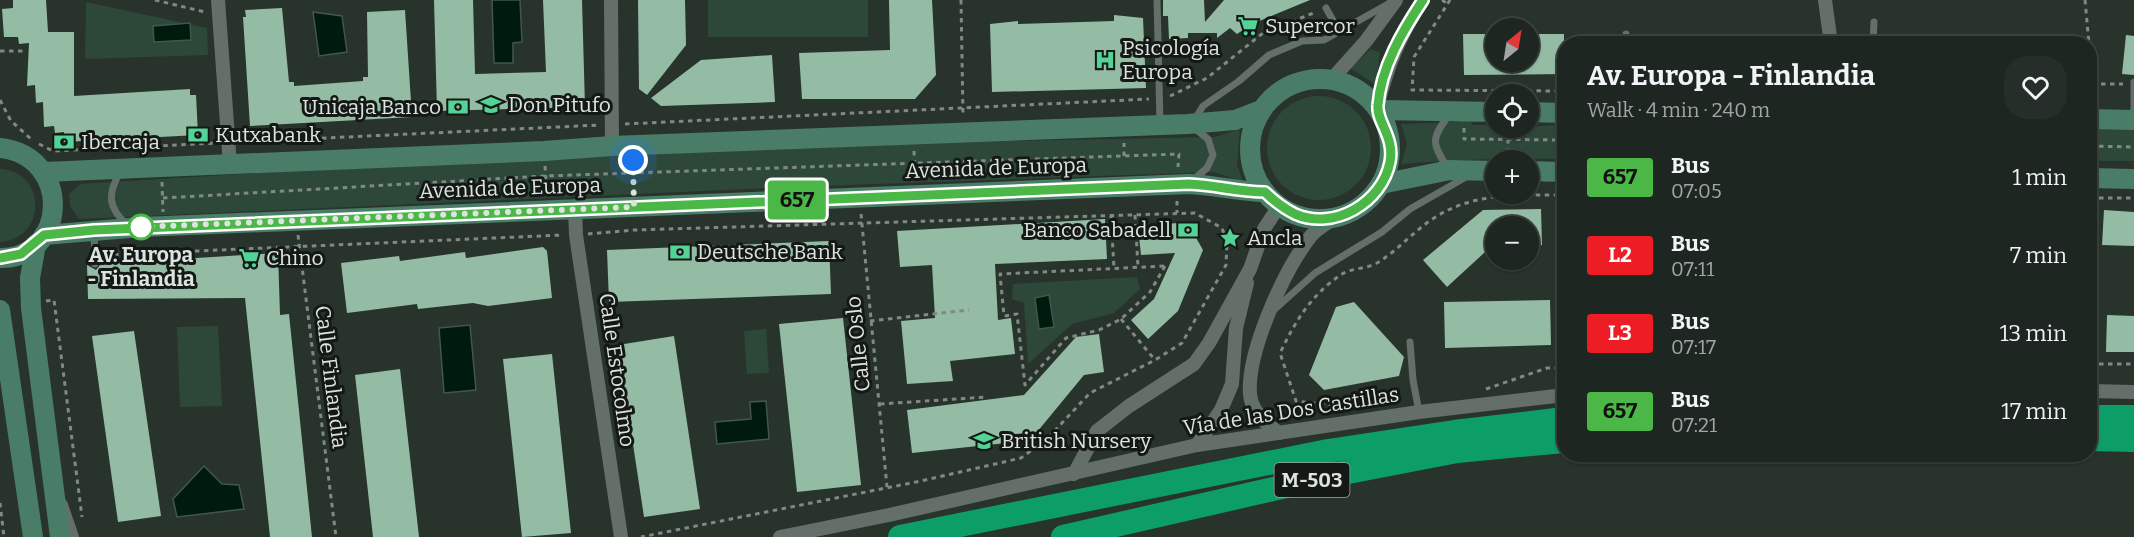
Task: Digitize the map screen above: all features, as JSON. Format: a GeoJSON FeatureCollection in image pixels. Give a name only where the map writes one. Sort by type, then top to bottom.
{"type":"FeatureCollection","features":[{"type":"Feature","properties":{"kind":"highway"},"geometry":{"type":"LineString","coordinates":[[2097,417],[2134,417]]}},
{"type":"Feature","properties":{"kind":"highway","name":"M-503"},"geometry":{"type":"LineString","coordinates":[[900,537],[1328,451],[1454,432],[1557,420]]}},
{"type":"Feature","properties":{"kind":"highway"},"geometry":{"type":"LineString","coordinates":[[2097,439],[2134,440]]}},
{"type":"Feature","properties":{"kind":"highway","name":"M-503"},"geometry":{"type":"LineString","coordinates":[[1063,537],[1342,473],[1457,451],[1557,442]]}},
{"type":"Feature","properties":{"kind":"highway","name":"M-503"},"geometry":{"type":"LineString","coordinates":[[944,537],[1087,501]]}},
{"type":"Feature","properties":{"kind":"street"},"geometry":{"type":"LineString","coordinates":[[218,0],[230,165]]}},
{"type":"Feature","properties":{"kind":"street"},"geometry":{"type":"LineString","coordinates":[[611,0],[612,146]]}},
{"type":"Feature","properties":{"kind":"street"},"geometry":{"type":"LineString","coordinates":[[1332,79],[1366,41],[1395,0]]}},
{"type":"Feature","properties":{"kind":"street"},"geometry":{"type":"LineString","coordinates":[[1378,108],[1385,76],[1402,31],[1423,0]]}},
{"type":"Feature","properties":{"kind":"street"},"geometry":{"type":"LineString","coordinates":[[1825,0],[1830,36]]}},
{"type":"Feature","properties":{"kind":"street"},"geometry":{"type":"LineString","coordinates":[[1278,433],[1255,410],[1250,394],[1259,340],[1282,282],[1311,235],[1335,218],[1354,211],[1369,200],[1381,184],[1390,161],[1390,137],[1378,108],[1358,88],[1332,79],[1305,80],[1280,90],[1261,110],[1252,130],[1250,152],[1254,173],[1272,199],[1297,215],[1316,219],[1335,218]]}},
{"type":"Feature","properties":{"kind":"street"},"geometry":{"type":"LineString","coordinates":[[1378,108],[1485,112]]}},
{"type":"Feature","properties":{"kind":"street","name":"Avenida de Europa"},"geometry":{"type":"LineString","coordinates":[[44,172],[544,151],[633,145],[1190,124],[1235,120],[1261,110]]}},
{"type":"Feature","properties":{"kind":"street"},"geometry":{"type":"LineString","coordinates":[[1539,112],[1557,113]]}},
{"type":"Feature","properties":{"kind":"street"},"geometry":{"type":"LineString","coordinates":[[2097,119],[2134,120]]}},
{"type":"Feature","properties":{"kind":"street"},"geometry":{"type":"LineString","coordinates":[[0,134],[7,149],[31,158],[44,172],[52,187],[54,203],[52,220],[40,239],[30,278],[31,308],[60,537]]}},
{"type":"Feature","properties":{"kind":"street"},"geometry":{"type":"LineString","coordinates":[[1381,184],[1450,170],[1485,171]]}},
{"type":"Feature","properties":{"kind":"street"},"geometry":{"type":"LineString","coordinates":[[1539,171],[1557,172]]}},
{"type":"Feature","properties":{"kind":"street"},"geometry":{"type":"LineString","coordinates":[[2097,187],[2134,179]]}},
{"type":"Feature","properties":{"kind":"street","name":"Avenida de Europa"},"geometry":{"type":"LineString","coordinates":[[0,258],[21,254],[40,239],[94,230],[131,228],[1183,184],[1220,186],[1272,199]]}},
{"type":"Feature","properties":{"kind":"street"},"geometry":{"type":"LineString","coordinates":[[1197,446],[1221,410],[1232,384],[1236,328],[1250,269],[1272,199]]}},
{"type":"Feature","properties":{"kind":"street","name":"Calle Estocolmo"},"geometry":{"type":"LineString","coordinates":[[574,209],[576,236],[621,537]]}},
{"type":"Feature","properties":{"kind":"street"},"geometry":{"type":"LineString","coordinates":[[1074,474],[1097,431],[1129,406],[1194,364],[1209,343],[1250,269]]}},
{"type":"Feature","properties":{"kind":"street"},"geometry":{"type":"LineString","coordinates":[[0,310],[7,398],[33,537]]}},
{"type":"Feature","properties":{"kind":"street"},"geometry":{"type":"LineString","coordinates":[[2097,391],[2134,392]]}},
{"type":"Feature","properties":{"kind":"street","name":"Vía de las Dos Castillas"},"geometry":{"type":"LineString","coordinates":[[780,537],[1197,446],[1419,412],[1557,396]]}},
{"type":"Feature","properties":{"kind":"street"},"geometry":{"type":"LineString","coordinates":[[55,493],[69,523],[72,537]]}},
{"type":"Feature","properties":{"kind":"street"},"geometry":{"type":"LineString","coordinates":[[27,537],[28,511]]}},
{"type":"Feature","properties":{"kind":"lane"},"geometry":{"type":"LineString","coordinates":[[1157,0],[1160,124]]}},
{"type":"Feature","properties":{"kind":"lane"},"geometry":{"type":"LineString","coordinates":[[1183,184],[1206,168],[1213,155],[1208,139],[1190,124],[1203,106],[1239,81],[1269,55],[1302,41],[1324,40],[1395,0]]}},
{"type":"Feature","properties":{"kind":"lane"},"geometry":{"type":"LineString","coordinates":[[1326,8],[1339,31]]}},
{"type":"Feature","properties":{"kind":"lane"},"geometry":{"type":"LineString","coordinates":[[1873,36],[1874,22]]}},
{"type":"Feature","properties":{"kind":"lane"},"geometry":{"type":"LineString","coordinates":[[2134,83],[2134,120]]}},
{"type":"Feature","properties":{"kind":"lane"},"geometry":{"type":"LineString","coordinates":[[1450,170],[1435,149],[1435,132],[1451,112]]}},
{"type":"Feature","properties":{"kind":"lane"},"geometry":{"type":"LineString","coordinates":[[122,170],[113,184],[110,199],[115,214],[131,228]]}},
{"type":"Feature","properties":{"kind":"lane"},"geometry":{"type":"LineString","coordinates":[[1268,316],[1315,273],[1382,232],[1410,210],[1485,172]]}},
{"type":"Feature","properties":{"kind":"lane"},"geometry":{"type":"LineString","coordinates":[[94,230],[95,260]]}},
{"type":"Feature","properties":{"kind":"lane"},"geometry":{"type":"LineString","coordinates":[[1410,342],[1419,412]]}},
{"type":"Feature","properties":{"kind":"path"},"geometry":{"type":"LineString","coordinates":[[155,0],[219,15]]}},
{"type":"Feature","properties":{"kind":"path"},"geometry":{"type":"LineString","coordinates":[[961,0],[964,132]]}},
{"type":"Feature","properties":{"kind":"path"},"geometry":{"type":"LineString","coordinates":[[1442,0],[1449,2],[1414,57],[1412,90],[1557,91]]}},
{"type":"Feature","properties":{"kind":"path"},"geometry":{"type":"LineString","coordinates":[[2085,0],[2088,36]]}},
{"type":"Feature","properties":{"kind":"path"},"geometry":{"type":"LineString","coordinates":[[1159,99],[1174,96],[1207,78],[1263,33],[1326,8]]}},
{"type":"Feature","properties":{"kind":"path"},"geometry":{"type":"LineString","coordinates":[[0,51],[24,51]]}},
{"type":"Feature","properties":{"kind":"path"},"geometry":{"type":"LineString","coordinates":[[2097,84],[2134,83]]}},
{"type":"Feature","properties":{"kind":"path"},"geometry":{"type":"LineString","coordinates":[[0,100],[11,121],[37,143],[53,151]]}},
{"type":"Feature","properties":{"kind":"path"},"geometry":{"type":"LineString","coordinates":[[542,123],[549,235]]}},
{"type":"Feature","properties":{"kind":"path"},"geometry":{"type":"LineString","coordinates":[[914,134],[916,195]]}},
{"type":"Feature","properties":{"kind":"path"},"geometry":{"type":"LineString","coordinates":[[1464,139],[1557,140]]}},
{"type":"Feature","properties":{"kind":"path"},"geometry":{"type":"LineString","coordinates":[[1508,139],[1508,150]]}},
{"type":"Feature","properties":{"kind":"path"},"geometry":{"type":"LineString","coordinates":[[633,145],[634,230]]}},
{"type":"Feature","properties":{"kind":"path"},"geometry":{"type":"LineString","coordinates":[[2097,146],[2134,147]]}},
{"type":"Feature","properties":{"kind":"path"},"geometry":{"type":"LineString","coordinates":[[163,198],[546,176],[1179,154],[1183,184],[1177,213]]}},
{"type":"Feature","properties":{"kind":"path"},"geometry":{"type":"LineString","coordinates":[[2097,189],[2134,198]]}},
{"type":"Feature","properties":{"kind":"path"},"geometry":{"type":"LineString","coordinates":[[1539,195],[1557,195]]}},
{"type":"Feature","properties":{"kind":"path","name":"Calle Oslo"},"geometry":{"type":"LineString","coordinates":[[860,198],[887,487]]}},
{"type":"Feature","properties":{"kind":"path"},"geometry":{"type":"LineString","coordinates":[[1310,404],[1296,400],[1280,353],[1298,316],[1308,304],[1343,273],[1375,264],[1432,219],[1471,200],[1485,198]]}},
{"type":"Feature","properties":{"kind":"path"},"geometry":{"type":"LineString","coordinates":[[95,260],[298,246],[549,235],[576,236],[634,230],[1177,213],[1195,213],[1222,228],[1227,242],[1226,265],[1182,343],[1155,360],[1090,393],[1047,439],[1021,458],[641,537]]}},
{"type":"Feature","properties":{"kind":"path"},"geometry":{"type":"LineString","coordinates":[[1135,215],[1138,267]]}},
{"type":"Feature","properties":{"kind":"path"},"geometry":{"type":"LineString","coordinates":[[1111,216],[1114,268]]}},
{"type":"Feature","properties":{"kind":"path","name":"Calle Finlandia"},"geometry":{"type":"LineString","coordinates":[[297,222],[298,246],[336,537]]}},
{"type":"Feature","properties":{"kind":"path"},"geometry":{"type":"LineString","coordinates":[[1165,266],[1150,292],[1121,319],[1099,330],[1066,338],[1025,385],[1017,314],[1004,316],[1000,274],[1138,267],[1165,266]]}},
{"type":"Feature","properties":{"kind":"path"},"geometry":{"type":"LineString","coordinates":[[54,300],[83,525]]}},
{"type":"Feature","properties":{"kind":"path"},"geometry":{"type":"LineString","coordinates":[[870,321],[969,310]]}},
{"type":"Feature","properties":{"kind":"path"},"geometry":{"type":"LineString","coordinates":[[1121,319],[1155,360]]}},
{"type":"Feature","properties":{"kind":"path"},"geometry":{"type":"LineString","coordinates":[[2097,364],[2134,364]]}},
{"type":"Feature","properties":{"kind":"path"},"geometry":{"type":"LineString","coordinates":[[880,404],[987,397]]}},
{"type":"Feature","properties":{"kind":"path"},"geometry":{"type":"LineString","coordinates":[[0,503],[4,537]]}},
{"type":"Feature","properties":{"kind":"shaded area"},"geometry":{"type":"Polygon","coordinates":[[[492,0],[520,0],[522,42],[513,43],[513,63],[494,63],[492,0]]]}},
{"type":"Feature","properties":{"kind":"shaded area"},"geometry":{"type":"Polygon","coordinates":[[[708,0],[868,0],[868,37],[708,37],[708,0]]]}},
{"type":"Feature","properties":{"kind":"shaded area"},"geometry":{"type":"Polygon","coordinates":[[[86,2],[207,28],[208,55],[85,59],[86,2]]]}},
{"type":"Feature","properties":{"kind":"shaded area"},"geometry":{"type":"Polygon","coordinates":[[[313,12],[342,16],[347,52],[319,56],[313,12]]]}},
{"type":"Feature","properties":{"kind":"shaded area"},"geometry":{"type":"Polygon","coordinates":[[[190,23],[191,40],[154,42],[153,26],[190,23]]]}},
{"type":"Feature","properties":{"kind":"shaded area"},"geometry":{"type":"Polygon","coordinates":[[[1371,49],[1380,53],[1376,85],[1350,68],[1371,49]]]}},
{"type":"Feature","properties":{"kind":"shaded area"},"geometry":{"type":"Polygon","coordinates":[[[1319,96],[1339,100],[1356,111],[1367,128],[1371,148],[1367,168],[1356,185],[1339,196],[1319,200],[1299,196],[1282,185],[1271,168],[1267,148],[1271,128],[1282,111],[1299,100],[1319,96]]]}},
{"type":"Feature","properties":{"kind":"shaded area"},"geometry":{"type":"Polygon","coordinates":[[[1470,118],[1472,125],[1485,125],[1485,138],[1539,138],[1539,126],[1557,125],[1557,159],[1539,159],[1539,150],[1485,150],[1485,159],[1401,164],[1407,144],[1401,124],[1456,122],[1470,118]]]}},
{"type":"Feature","properties":{"kind":"shaded area"},"geometry":{"type":"Polygon","coordinates":[[[2097,127],[2134,128],[2134,161],[2097,161],[2097,127]]]}},
{"type":"Feature","properties":{"kind":"shaded area"},"geometry":{"type":"Polygon","coordinates":[[[1240,129],[1237,164],[1243,182],[1214,172],[792,187],[79,219],[70,206],[69,194],[80,184],[677,147],[1215,137],[1240,129]]]}},
{"type":"Feature","properties":{"kind":"shaded area"},"geometry":{"type":"Polygon","coordinates":[[[0,169],[15,173],[26,181],[33,192],[35,205],[33,218],[27,229],[16,238],[0,242],[0,169]]]}},
{"type":"Feature","properties":{"kind":"shaded area"},"geometry":{"type":"Polygon","coordinates":[[[1137,277],[1140,289],[1114,313],[1072,324],[1028,364],[1024,303],[1012,299],[1013,284],[1137,277]]]}},
{"type":"Feature","properties":{"kind":"shaded area"},"geometry":{"type":"Polygon","coordinates":[[[1049,295],[1054,327],[1039,329],[1035,298],[1049,295]]]}},
{"type":"Feature","properties":{"kind":"shaded area"},"geometry":{"type":"Polygon","coordinates":[[[470,325],[476,390],[444,393],[439,328],[470,325]]]}},
{"type":"Feature","properties":{"kind":"shaded area"},"geometry":{"type":"Polygon","coordinates":[[[218,326],[222,406],[180,407],[177,327],[218,326]]]}},
{"type":"Feature","properties":{"kind":"shaded area"},"geometry":{"type":"Polygon","coordinates":[[[766,329],[769,373],[747,374],[744,331],[766,329]]]}},
{"type":"Feature","properties":{"kind":"shaded area"},"geometry":{"type":"Polygon","coordinates":[[[766,401],[769,439],[717,444],[715,422],[751,419],[750,402],[766,401]]]}},
{"type":"Feature","properties":{"kind":"shaded area"},"geometry":{"type":"Polygon","coordinates":[[[204,466],[222,484],[239,485],[244,509],[177,517],[173,499],[204,466]]]}},
{"type":"Feature","properties":{"kind":"building"},"geometry":{"type":"Polygon","coordinates":[[[13,0],[46,0],[48,32],[74,32],[74,96],[190,89],[190,95],[196,95],[198,135],[64,142],[64,132],[55,133],[54,126],[44,127],[43,102],[36,103],[35,85],[27,86],[29,43],[19,44],[18,37],[4,37],[2,9],[13,8],[13,0]]]}},
{"type":"Feature","properties":{"kind":"building"},"geometry":{"type":"Polygon","coordinates":[[[434,0],[473,0],[475,74],[546,72],[543,0],[582,0],[585,107],[437,111],[434,0]]]}},
{"type":"Feature","properties":{"kind":"building"},"geometry":{"type":"Polygon","coordinates":[[[638,0],[685,0],[686,45],[647,95],[639,89],[638,0]]]}},
{"type":"Feature","properties":{"kind":"building"},"geometry":{"type":"Polygon","coordinates":[[[889,0],[932,0],[936,75],[915,99],[802,99],[799,53],[890,50],[889,0]]]}},
{"type":"Feature","properties":{"kind":"building"},"geometry":{"type":"Polygon","coordinates":[[[1163,0],[1204,0],[1205,22],[1224,0],[1310,0],[1252,24],[1237,34],[1230,28],[1217,38],[1217,33],[1188,33],[1188,38],[1169,39],[1168,16],[1163,16],[1163,0]]]}},
{"type":"Feature","properties":{"kind":"building"},"geometry":{"type":"Polygon","coordinates":[[[282,8],[289,82],[294,82],[294,86],[363,81],[363,77],[368,77],[367,12],[405,10],[412,117],[250,126],[243,17],[246,17],[245,10],[282,8]]]}},
{"type":"Feature","properties":{"kind":"building"},"geometry":{"type":"Polygon","coordinates":[[[1114,15],[1143,18],[1146,88],[992,92],[990,24],[1018,21],[1018,24],[1114,21],[1114,15]]]}},
{"type":"Feature","properties":{"kind":"building"},"geometry":{"type":"Polygon","coordinates":[[[1463,34],[1485,34],[1485,72],[1539,72],[1539,34],[1564,34],[1564,36],[1557,36],[1557,74],[1464,75],[1463,34]]]}},
{"type":"Feature","properties":{"kind":"building"},"geometry":{"type":"Polygon","coordinates":[[[2126,35],[2134,36],[2134,75],[2122,74],[2126,35]]]}},
{"type":"Feature","properties":{"kind":"building"},"geometry":{"type":"Polygon","coordinates":[[[772,55],[775,102],[661,106],[651,98],[701,60],[772,55]]]}},
{"type":"Feature","properties":{"kind":"building"},"geometry":{"type":"Polygon","coordinates":[[[1541,209],[1542,245],[1539,245],[1539,216],[1485,216],[1485,252],[1447,287],[1423,260],[1483,210],[1541,209]]]}},
{"type":"Feature","properties":{"kind":"building"},"geometry":{"type":"Polygon","coordinates":[[[2104,210],[2134,212],[2134,246],[2102,245],[2104,210]]]}},
{"type":"Feature","properties":{"kind":"building"},"geometry":{"type":"Polygon","coordinates":[[[1105,219],[1107,259],[995,264],[998,320],[1011,318],[1015,354],[950,361],[953,381],[907,384],[901,321],[935,318],[932,265],[900,267],[897,231],[1105,219]]]}},
{"type":"Feature","properties":{"kind":"building"},"geometry":{"type":"Polygon","coordinates":[[[1187,222],[1203,250],[1178,311],[1148,339],[1131,320],[1154,299],[1175,253],[1141,255],[1138,227],[1187,222]]]}},
{"type":"Feature","properties":{"kind":"building"},"geometry":{"type":"Polygon","coordinates":[[[829,241],[831,294],[609,302],[607,250],[829,241]]]}},
{"type":"Feature","properties":{"kind":"building"},"geometry":{"type":"Polygon","coordinates":[[[543,247],[547,251],[552,298],[488,306],[473,303],[418,309],[417,304],[347,313],[341,263],[399,256],[400,261],[465,252],[466,258],[543,247]]]}},
{"type":"Feature","properties":{"kind":"building"},"geometry":{"type":"Polygon","coordinates":[[[278,253],[280,315],[289,314],[312,537],[270,537],[245,298],[88,299],[87,265],[96,270],[101,264],[278,253]]]}},
{"type":"Feature","properties":{"kind":"building"},"geometry":{"type":"Polygon","coordinates":[[[1550,300],[1551,345],[1445,348],[1444,302],[1550,300]]]}},
{"type":"Feature","properties":{"kind":"building"},"geometry":{"type":"Polygon","coordinates":[[[1354,302],[1404,357],[1399,376],[1324,390],[1309,375],[1336,307],[1354,302]]]}},
{"type":"Feature","properties":{"kind":"building"},"geometry":{"type":"Polygon","coordinates":[[[2107,315],[2134,316],[2134,352],[2106,352],[2107,315]]]}},
{"type":"Feature","properties":{"kind":"building"},"geometry":{"type":"Polygon","coordinates":[[[843,318],[861,485],[797,492],[779,324],[843,318]]]}},
{"type":"Feature","properties":{"kind":"building"},"geometry":{"type":"Polygon","coordinates":[[[134,331],[161,516],[118,522],[92,336],[134,331]]]}},
{"type":"Feature","properties":{"kind":"building"},"geometry":{"type":"Polygon","coordinates":[[[1099,334],[1104,372],[1084,375],[1037,432],[1005,435],[1006,443],[912,453],[907,410],[1024,395],[1076,337],[1099,334]]]}},
{"type":"Feature","properties":{"kind":"building"},"geometry":{"type":"Polygon","coordinates":[[[674,336],[700,509],[644,517],[618,345],[674,336]]]}},
{"type":"Feature","properties":{"kind":"building"},"geometry":{"type":"Polygon","coordinates":[[[552,354],[571,533],[522,537],[503,359],[552,354]]]}},
{"type":"Feature","properties":{"kind":"building"},"geometry":{"type":"Polygon","coordinates":[[[400,369],[419,537],[373,537],[355,375],[400,369]]]}},
{"type":"Feature","properties":{"kind":"bus line","name":"657"},"geometry":{"type":"LineString","coordinates":[[0,258],[21,254],[36,244],[44,235],[94,230],[1189,184],[1220,186],[1243,192],[1265,192],[1279,206],[1297,215],[1316,219],[1335,218],[1354,211],[1369,200],[1381,184],[1390,161],[1390,137],[1377,107],[1385,76],[1402,31],[1423,0]]}},
{"type":"Feature","properties":{"kind":"place","name":"Supercor"},"geometry":{"type":"Point","coordinates":[1248,26]}},
{"type":"Feature","properties":{"kind":"place","name":"Psicología Europa"},"geometry":{"type":"Point","coordinates":[1105,60]}},
{"type":"Feature","properties":{"kind":"place","name":"Don Pitufo"},"geometry":{"type":"Point","coordinates":[491,105]}},
{"type":"Feature","properties":{"kind":"place","name":"Unicaja Banco"},"geometry":{"type":"Point","coordinates":[458,107]}},
{"type":"Feature","properties":{"kind":"place","name":"Kutxabank"},"geometry":{"type":"Point","coordinates":[198,135]}},
{"type":"Feature","properties":{"kind":"place","name":"Ibercaja"},"geometry":{"type":"Point","coordinates":[64,142]}},
{"type":"Feature","properties":{"kind":"place","name":"Av. Europa - Finlandia"},"geometry":{"type":"Point","coordinates":[141,227]}},
{"type":"Feature","properties":{"kind":"place","name":"Banco Sabadell"},"geometry":{"type":"Point","coordinates":[1188,230]}},
{"type":"Feature","properties":{"kind":"place","name":"Ancla"},"geometry":{"type":"Point","coordinates":[1230,238]}},
{"type":"Feature","properties":{"kind":"place","name":"Deutsche Bank"},"geometry":{"type":"Point","coordinates":[680,252]}},
{"type":"Feature","properties":{"kind":"place","name":"Chino"},"geometry":{"type":"Point","coordinates":[249,258]}},
{"type":"Feature","properties":{"kind":"place","name":"British Nursery"},"geometry":{"type":"Point","coordinates":[984,441]}},
{"type":"Feature","properties":{"kind":"route"},"geometry":{"type":"LineString","coordinates":[[141,227],[634,207],[633,160]]}}]}
